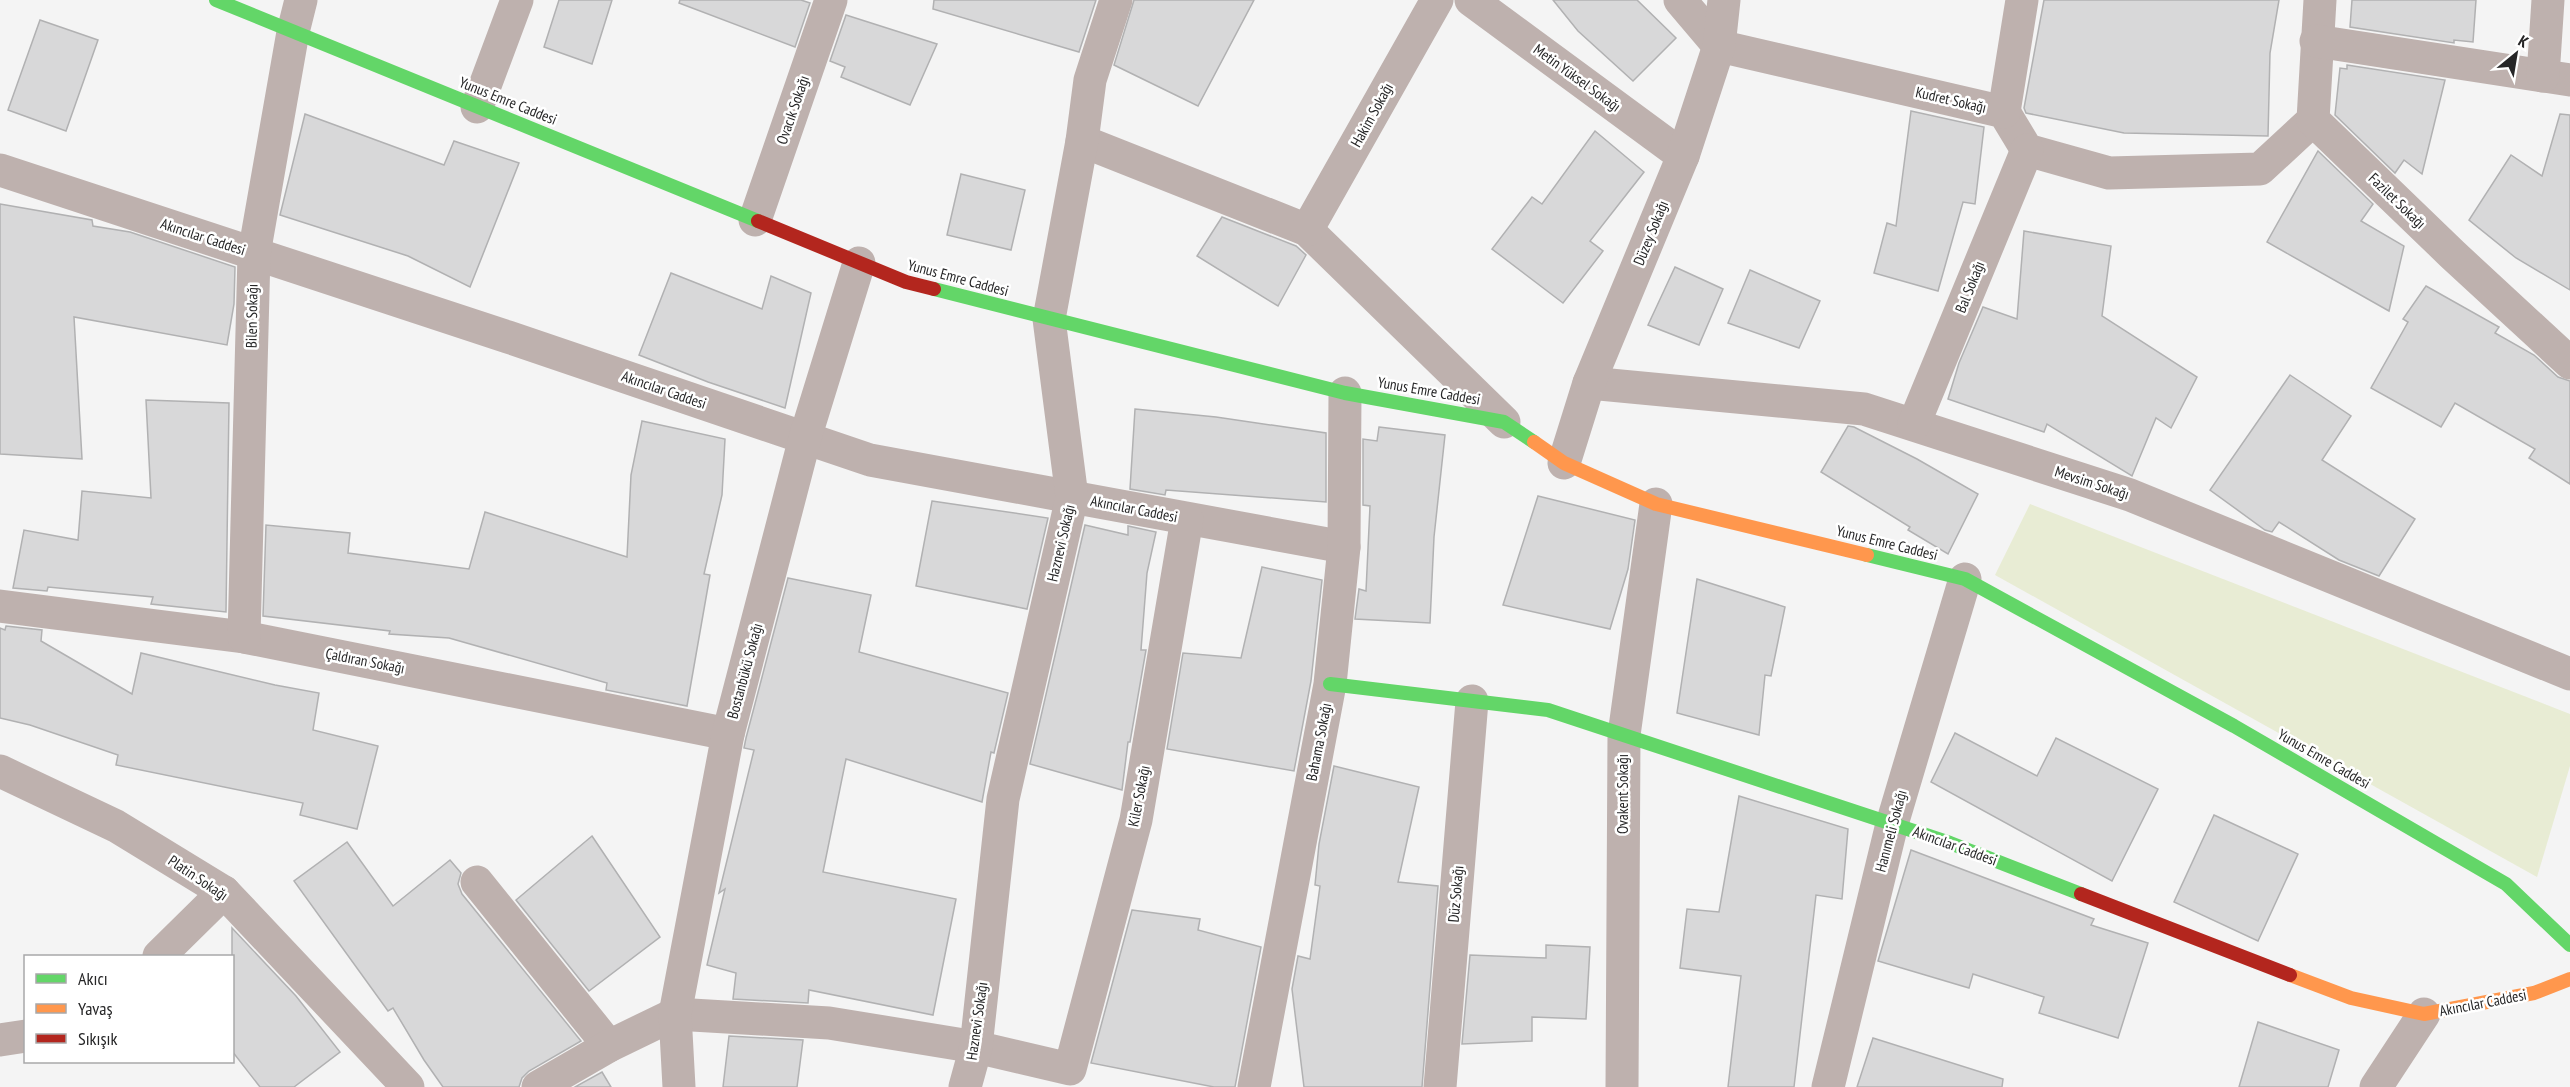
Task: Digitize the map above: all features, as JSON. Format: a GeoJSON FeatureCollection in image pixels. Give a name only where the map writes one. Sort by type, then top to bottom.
{"type":"FeatureCollection","features":[{"type":"Feature","properties":{"kind":"street","name":"Yunus Emre Caddesi"},"geometry":{"type":"LineString","coordinates":[[216,0],[906,282],[1345,393],[1504,422],[1564,463],[1656,504],[1965,579],[2234,726],[2506,884],[2570,945]]}},
{"type":"Feature","properties":{"kind":"street","name":"Bilen Sokağı"},"geometry":{"type":"LineString","coordinates":[[244,637],[254,254],[293,32],[301,0]]}},
{"type":"Feature","properties":{"kind":"street"},"geometry":{"type":"LineString","coordinates":[[477,107],[517,0]]}},
{"type":"Feature","properties":{"kind":"street","name":"Ovacık Sokağı"},"geometry":{"type":"LineString","coordinates":[[755,220],[831,0]]}},
{"type":"Feature","properties":{"kind":"street","name":"Haznevi Sokağı"},"geometry":{"type":"LineString","coordinates":[[965,1087],[976,1047],[1004,799],[1072,497],[1049,319],[1082,141],[1090,80],[1116,0]]}},
{"type":"Feature","properties":{"kind":"street","name":"Hakim Sokağı"},"geometry":{"type":"LineString","coordinates":[[1307,230],[1437,0]]}},
{"type":"Feature","properties":{"kind":"street","name":"Metin Yüksel Sokağı"},"geometry":{"type":"LineString","coordinates":[[1472,0],[1683,156]]}},
{"type":"Feature","properties":{"kind":"street"},"geometry":{"type":"LineString","coordinates":[[1680,0],[1719,46]]}},
{"type":"Feature","properties":{"kind":"street","name":"Düzey Sokağı"},"geometry":{"type":"LineString","coordinates":[[1564,463],[1589,383],[1683,156],[1719,46],[1724,0]]}},
{"type":"Feature","properties":{"kind":"street"},"geometry":{"type":"LineString","coordinates":[[2004,112],[2022,0]]}},
{"type":"Feature","properties":{"kind":"street"},"geometry":{"type":"LineString","coordinates":[[2026,150],[2109,173],[2260,169],[2313,120],[2320,0]]}},
{"type":"Feature","properties":{"kind":"street"},"geometry":{"type":"LineString","coordinates":[[2316,41],[2556,78],[2548,0]]}},
{"type":"Feature","properties":{"kind":"street","name":"Kudret Sokağı"},"geometry":{"type":"LineString","coordinates":[[1719,46],[2004,112],[2026,150]]}},
{"type":"Feature","properties":{"kind":"street","name":"Fazilet Sokağı"},"geometry":{"type":"LineString","coordinates":[[2313,120],[2452,254],[2570,363]]}},
{"type":"Feature","properties":{"kind":"street"},"geometry":{"type":"LineString","coordinates":[[1082,141],[1307,230],[1504,422]]}},
{"type":"Feature","properties":{"kind":"street","name":"Bal Sokağı"},"geometry":{"type":"LineString","coordinates":[[1914,424],[2026,150]]}},
{"type":"Feature","properties":{"kind":"street","name":"Akıncılar Caddesi"},"geometry":{"type":"LineString","coordinates":[[0,170],[870,460],[1344,547]]}},
{"type":"Feature","properties":{"kind":"street","name":"Bostanbükü Sokağı"},"geometry":{"type":"LineString","coordinates":[[679,1087],[675,1014],[728,734],[805,438],[859,263]]}},
{"type":"Feature","properties":{"kind":"street","name":"Mevsim Sokağı"},"geometry":{"type":"LineString","coordinates":[[1589,383],[1864,409],[2130,495],[2570,674]]}},
{"type":"Feature","properties":{"kind":"street","name":"Bahama Sokağı"},"geometry":{"type":"LineString","coordinates":[[1254,1087],[1330,684],[1344,547],[1345,393]]}},
{"type":"Feature","properties":{"kind":"street","name":"Ovakent Sokağı"},"geometry":{"type":"LineString","coordinates":[[1622,1087],[1624,735],[1656,504]]}},
{"type":"Feature","properties":{"kind":"street","name":"Kiler Sokağı"},"geometry":{"type":"LineString","coordinates":[[976,1047],[1070,1069],[1136,820],[1187,519]]}},
{"type":"Feature","properties":{"kind":"street","name":"Hanımeli Sokağı"},"geometry":{"type":"LineString","coordinates":[[1828,1087],[1892,824],[1965,579]]}},
{"type":"Feature","properties":{"kind":"street","name":"Çaldıran Sokağı"},"geometry":{"type":"LineString","coordinates":[[0,606],[244,637],[728,734]]}},
{"type":"Feature","properties":{"kind":"street","name":"Akıncılar Caddesi"},"geometry":{"type":"LineString","coordinates":[[1330,684],[1548,710],[1950,843],[2351,998],[2424,1014],[2534,993],[2570,979]]}},
{"type":"Feature","properties":{"kind":"street","name":"Düz Sokağı"},"geometry":{"type":"LineString","coordinates":[[1440,1087],[1472,701]]}},
{"type":"Feature","properties":{"kind":"street","name":"Platin Sokağı"},"geometry":{"type":"LineString","coordinates":[[0,771],[116,826],[224,892],[408,1087]]}},
{"type":"Feature","properties":{"kind":"street"},"geometry":{"type":"LineString","coordinates":[[477,882],[609,1046]]}},
{"type":"Feature","properties":{"kind":"street"},"geometry":{"type":"LineString","coordinates":[[161,955],[224,892]]}},
{"type":"Feature","properties":{"kind":"street"},"geometry":{"type":"LineString","coordinates":[[538,1087],[609,1046],[675,1014],[829,1023],[976,1047]]}},
{"type":"Feature","properties":{"kind":"street"},"geometry":{"type":"LineString","coordinates":[[2376,1087],[2424,1014]]}},
{"type":"Feature","properties":{"kind":"street"},"geometry":{"type":"LineString","coordinates":[[0,1040],[24,1036]]}},
{"type":"Feature","properties":{"kind":"green space"},"geometry":{"type":"Polygon","coordinates":[[[2030,504],[2570,714],[2570,766],[2537,877],[1995,575],[2030,504]]]}},
{"type":"Feature","properties":{"kind":"building"},"geometry":{"type":"Polygon","coordinates":[[[559,0],[612,0],[592,64],[544,47],[559,0]]]}},
{"type":"Feature","properties":{"kind":"building"},"geometry":{"type":"Polygon","coordinates":[[[680,0],[801,0],[810,3],[795,47],[679,3],[680,0]]]}},
{"type":"Feature","properties":{"kind":"building"},"geometry":{"type":"Polygon","coordinates":[[[934,0],[1096,0],[1079,52],[933,9],[934,0]]]}},
{"type":"Feature","properties":{"kind":"building"},"geometry":{"type":"Polygon","coordinates":[[[1134,0],[1254,0],[1198,106],[1114,65],[1134,0]]]}},
{"type":"Feature","properties":{"kind":"building"},"geometry":{"type":"Polygon","coordinates":[[[1553,0],[1637,0],[1676,38],[1633,81],[1578,31],[1553,0]]]}},
{"type":"Feature","properties":{"kind":"building"},"geometry":{"type":"Polygon","coordinates":[[[2044,0],[2279,0],[2270,53],[2268,136],[2124,133],[2026,113],[2024,108],[2044,0]]]}},
{"type":"Feature","properties":{"kind":"building"},"geometry":{"type":"Polygon","coordinates":[[[2352,0],[2476,0],[2473,42],[2454,40],[2454,43],[2350,27],[2352,0]]]}},
{"type":"Feature","properties":{"kind":"building"},"geometry":{"type":"Polygon","coordinates":[[[846,15],[937,44],[910,105],[841,77],[845,67],[830,61],[846,15]]]}},
{"type":"Feature","properties":{"kind":"building"},"geometry":{"type":"Polygon","coordinates":[[[40,20],[98,40],[66,131],[8,110],[40,20]]]}},
{"type":"Feature","properties":{"kind":"building"},"geometry":{"type":"Polygon","coordinates":[[[2347,65],[2445,80],[2422,174],[2404,160],[2395,173],[2335,115],[2340,68],[2347,69],[2347,65]]]}},
{"type":"Feature","properties":{"kind":"building"},"geometry":{"type":"Polygon","coordinates":[[[1911,111],[1984,127],[1975,204],[1963,202],[1938,291],[1874,273],[1887,223],[1896,226],[1911,111]]]}},
{"type":"Feature","properties":{"kind":"building"},"geometry":{"type":"Polygon","coordinates":[[[305,114],[444,165],[454,141],[519,163],[470,287],[408,256],[280,215],[305,114]]]}},
{"type":"Feature","properties":{"kind":"building"},"geometry":{"type":"Polygon","coordinates":[[[2560,114],[2570,115],[2570,290],[2516,258],[2469,220],[2511,155],[2542,176],[2560,114]]]}},
{"type":"Feature","properties":{"kind":"building"},"geometry":{"type":"Polygon","coordinates":[[[1595,131],[1644,172],[1590,241],[1603,251],[1563,303],[1492,249],[1532,197],[1542,204],[1595,131]]]}},
{"type":"Feature","properties":{"kind":"building"},"geometry":{"type":"Polygon","coordinates":[[[2318,151],[2373,204],[2361,221],[2404,246],[2389,311],[2267,242],[2318,151]]]}},
{"type":"Feature","properties":{"kind":"building"},"geometry":{"type":"Polygon","coordinates":[[[961,174],[1025,190],[1011,250],[947,235],[961,174]]]}},
{"type":"Feature","properties":{"kind":"building"},"geometry":{"type":"Polygon","coordinates":[[[0,204],[92,220],[93,226],[130,232],[235,267],[234,304],[227,345],[74,317],[82,459],[0,454],[0,204]]]}},
{"type":"Feature","properties":{"kind":"building"},"geometry":{"type":"Polygon","coordinates":[[[1222,217],[1296,246],[1306,255],[1278,306],[1197,256],[1222,217]]]}},
{"type":"Feature","properties":{"kind":"building"},"geometry":{"type":"Polygon","coordinates":[[[2024,231],[2111,246],[2102,316],[2197,377],[2171,428],[2156,418],[2132,476],[2047,424],[2044,432],[1948,399],[1959,363],[1983,307],[2017,319],[2024,231]]]}},
{"type":"Feature","properties":{"kind":"building"},"geometry":{"type":"Polygon","coordinates":[[[1675,267],[1723,289],[1699,345],[1648,325],[1675,267]]]}},
{"type":"Feature","properties":{"kind":"building"},"geometry":{"type":"Polygon","coordinates":[[[1750,270],[1820,301],[1799,348],[1728,323],[1750,270]]]}},
{"type":"Feature","properties":{"kind":"building"},"geometry":{"type":"Polygon","coordinates":[[[671,273],[762,309],[771,276],[811,293],[785,408],[708,382],[639,355],[671,273]]]}},
{"type":"Feature","properties":{"kind":"building"},"geometry":{"type":"Polygon","coordinates":[[[2426,286],[2499,327],[2495,333],[2534,355],[2558,377],[2570,381],[2570,484],[2529,458],[2535,449],[2455,403],[2441,427],[2371,388],[2408,322],[2403,319],[2426,286]]]}},
{"type":"Feature","properties":{"kind":"building"},"geometry":{"type":"Polygon","coordinates":[[[2290,375],[2351,416],[2322,460],[2415,519],[2379,576],[2339,560],[2279,522],[2272,532],[2265,530],[2210,490],[2290,375]]]}},
{"type":"Feature","properties":{"kind":"building"},"geometry":{"type":"Polygon","coordinates":[[[146,400],[229,403],[226,612],[151,604],[153,597],[48,587],[47,591],[13,588],[24,530],[78,540],[82,491],[151,498],[146,400]]]}},
{"type":"Feature","properties":{"kind":"building"},"geometry":{"type":"Polygon","coordinates":[[[1135,409],[1216,417],[1326,433],[1326,502],[1166,490],[1165,495],[1130,489],[1135,409]]]}},
{"type":"Feature","properties":{"kind":"building"},"geometry":{"type":"Polygon","coordinates":[[[642,421],[725,439],[722,495],[704,574],[710,575],[687,706],[606,690],[607,683],[449,638],[389,634],[390,631],[263,616],[266,525],[350,533],[348,553],[469,569],[485,512],[627,557],[631,475],[642,421]]]}},
{"type":"Feature","properties":{"kind":"building"},"geometry":{"type":"Polygon","coordinates":[[[1848,426],[1917,459],[1978,494],[1948,554],[1908,530],[1910,527],[1821,472],[1848,426]]]}},
{"type":"Feature","properties":{"kind":"building"},"geometry":{"type":"Polygon","coordinates":[[[1379,427],[1445,435],[1434,537],[1430,623],[1355,619],[1359,589],[1366,591],[1370,506],[1363,505],[1363,439],[1377,441],[1379,427]]]}},
{"type":"Feature","properties":{"kind":"building"},"geometry":{"type":"Polygon","coordinates":[[[1538,496],[1635,520],[1628,569],[1610,629],[1503,605],[1538,496]]]}},
{"type":"Feature","properties":{"kind":"building"},"geometry":{"type":"Polygon","coordinates":[[[932,501],[1048,518],[1027,609],[916,586],[932,501]]]}},
{"type":"Feature","properties":{"kind":"building"},"geometry":{"type":"Polygon","coordinates":[[[1085,525],[1128,535],[1128,526],[1156,532],[1147,573],[1141,650],[1146,650],[1130,742],[1128,742],[1122,790],[1030,764],[1085,525]]]}},
{"type":"Feature","properties":{"kind":"building"},"geometry":{"type":"Polygon","coordinates":[[[1262,567],[1322,580],[1311,681],[1294,771],[1167,749],[1183,653],[1241,658],[1262,567]]]}},
{"type":"Feature","properties":{"kind":"building"},"geometry":{"type":"Polygon","coordinates":[[[788,578],[871,595],[859,652],[1008,693],[994,753],[991,752],[982,802],[846,759],[823,872],[956,899],[933,1015],[809,990],[808,1003],[733,999],[736,973],[707,965],[725,889],[719,893],[754,750],[744,748],[746,738],[788,578]]]}},
{"type":"Feature","properties":{"kind":"building"},"geometry":{"type":"Polygon","coordinates":[[[1697,579],[1785,607],[1771,676],[1765,675],[1759,735],[1677,713],[1697,579]]]}},
{"type":"Feature","properties":{"kind":"building"},"geometry":{"type":"Polygon","coordinates":[[[6,626],[42,630],[41,641],[132,694],[141,653],[275,685],[319,693],[313,730],[378,746],[357,829],[300,815],[303,803],[116,765],[118,755],[30,725],[0,718],[0,628],[5,630],[6,626]]]}},
{"type":"Feature","properties":{"kind":"building"},"geometry":{"type":"Polygon","coordinates":[[[1955,733],[2037,776],[2056,738],[2158,789],[2112,881],[1931,782],[1955,733]]]}},
{"type":"Feature","properties":{"kind":"building"},"geometry":{"type":"Polygon","coordinates":[[[1334,766],[1419,787],[1398,882],[1438,886],[1422,1087],[1304,1087],[1292,989],[1298,956],[1310,959],[1320,886],[1315,885],[1319,844],[1334,766]]]}},
{"type":"Feature","properties":{"kind":"building"},"geometry":{"type":"Polygon","coordinates":[[[1739,796],[1848,829],[1842,899],[1816,895],[1794,1087],[1728,1087],[1741,976],[1680,968],[1687,909],[1719,912],[1739,796]]]}},
{"type":"Feature","properties":{"kind":"building"},"geometry":{"type":"Polygon","coordinates":[[[2214,815],[2298,854],[2258,941],[2174,902],[2214,815]]]}},
{"type":"Feature","properties":{"kind":"building"},"geometry":{"type":"Polygon","coordinates":[[[592,836],[660,937],[589,991],[516,900],[592,836]]]}},
{"type":"Feature","properties":{"kind":"building"},"geometry":{"type":"Polygon","coordinates":[[[347,842],[393,906],[450,860],[461,873],[458,884],[462,894],[581,1041],[529,1071],[522,1078],[519,1087],[443,1087],[393,1008],[388,1011],[294,881],[347,842]]]}},
{"type":"Feature","properties":{"kind":"building"},"geometry":{"type":"Polygon","coordinates":[[[1911,850],[2094,919],[2091,925],[2148,943],[2118,1038],[2039,1013],[2044,997],[1973,974],[1969,988],[1878,961],[1911,850]]]}},
{"type":"Feature","properties":{"kind":"building"},"geometry":{"type":"Polygon","coordinates":[[[1132,910],[1200,919],[1198,930],[1261,947],[1235,1087],[1214,1087],[1091,1063],[1132,910]]]}},
{"type":"Feature","properties":{"kind":"building"},"geometry":{"type":"Polygon","coordinates":[[[232,928],[296,996],[340,1052],[294,1087],[260,1087],[234,1054],[234,955],[232,955],[232,928]]]}},
{"type":"Feature","properties":{"kind":"building"},"geometry":{"type":"Polygon","coordinates":[[[1546,945],[1590,947],[1586,1019],[1532,1017],[1532,1041],[1462,1044],[1470,955],[1546,958],[1546,945]]]}},
{"type":"Feature","properties":{"kind":"building"},"geometry":{"type":"Polygon","coordinates":[[[2258,1022],[2339,1050],[2328,1087],[2239,1087],[2258,1022]]]}},
{"type":"Feature","properties":{"kind":"building"},"geometry":{"type":"Polygon","coordinates":[[[729,1036],[803,1040],[797,1087],[723,1087],[729,1036]]]}},
{"type":"Feature","properties":{"kind":"building"},"geometry":{"type":"Polygon","coordinates":[[[1873,1038],[2003,1079],[2002,1087],[1857,1087],[1873,1038]]]}},
{"type":"Feature","properties":{"kind":"building"},"geometry":{"type":"Polygon","coordinates":[[[602,1072],[611,1087],[575,1087],[602,1072]]]}},
{"type":"Feature","properties":{"kind":"traffic: fast"},"geometry":{"type":"LineString","coordinates":[[216,0],[758,221]]}},
{"type":"Feature","properties":{"kind":"traffic: fast"},"geometry":{"type":"LineString","coordinates":[[934,289],[1345,393],[1504,422],[1534,442]]}},
{"type":"Feature","properties":{"kind":"traffic: fast"},"geometry":{"type":"LineString","coordinates":[[1867,555],[1965,579],[2234,726],[2506,884],[2570,945]]}},
{"type":"Feature","properties":{"kind":"traffic: fast"},"geometry":{"type":"LineString","coordinates":[[1330,684],[1548,710],[1950,843],[2081,894]]}},
{"type":"Feature","properties":{"kind":"traffic: slow"},"geometry":{"type":"LineString","coordinates":[[1534,442],[1564,463],[1656,504],[1867,555]]}},
{"type":"Feature","properties":{"kind":"traffic: slow"},"geometry":{"type":"LineString","coordinates":[[2290,975],[2351,998],[2424,1014],[2534,993],[2570,979]]}},
{"type":"Feature","properties":{"kind":"traffic: jam"},"geometry":{"type":"LineString","coordinates":[[758,221],[906,282],[934,289]]}},
{"type":"Feature","properties":{"kind":"traffic: jam"},"geometry":{"type":"LineString","coordinates":[[2081,894],[2290,975]]}}]}
